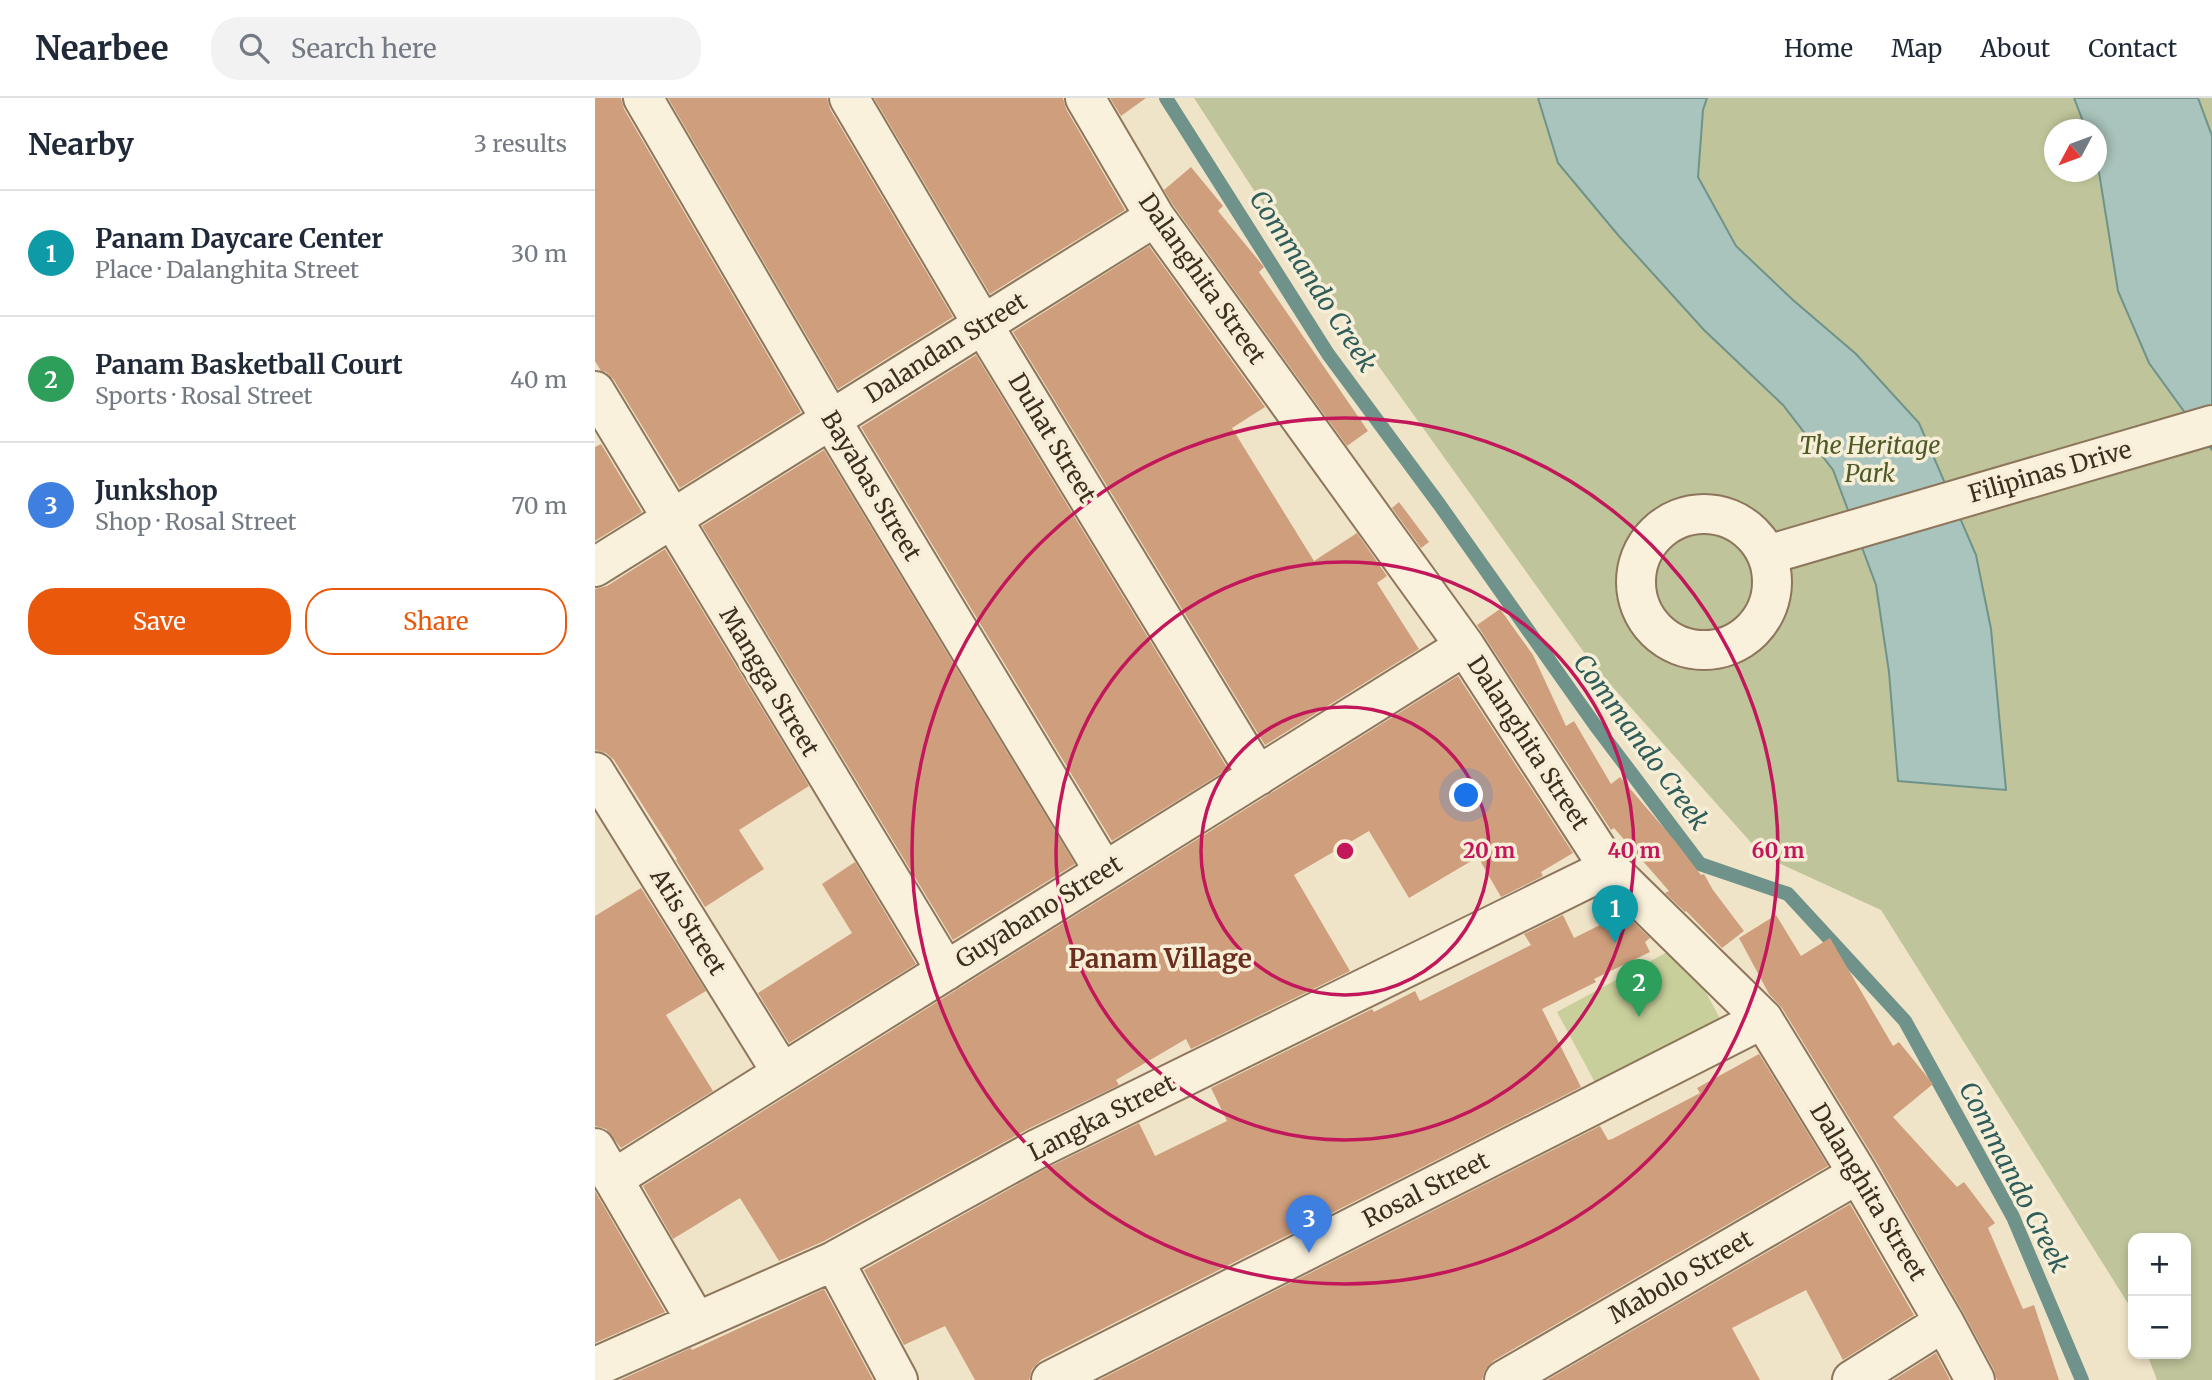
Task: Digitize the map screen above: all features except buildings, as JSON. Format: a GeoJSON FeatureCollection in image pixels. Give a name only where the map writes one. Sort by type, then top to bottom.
{"type":"FeatureCollection","features":[{"type":"Feature","properties":{"kind":"street","name":"Bayabas Street"},"geometry":{"type":"LineString","coordinates":[[643,98],[831,420],[1104,872]]}},
{"type":"Feature","properties":{"kind":"street","name":"Duhat Street"},"geometry":{"type":"LineString","coordinates":[[849,98],[983,325],[1258,776]]}},
{"type":"Feature","properties":{"kind":"street","name":"Dalanghita Street"},"geometry":{"type":"LineString","coordinates":[[1085,98],[1155,217],[1465,646],[1609,868],[1763,1019],[1858,1174],[1975,1380]]}},
{"type":"Feature","properties":{"kind":"street","name":"Dalandan Street"},"geometry":{"type":"LineString","coordinates":[[595,567],[1155,217]]}},
{"type":"Feature","properties":{"kind":"street","name":"Mangga Street"},"geometry":{"type":"LineString","coordinates":[[595,391],[946,971]]}},
{"type":"Feature","properties":{"kind":"street","name":"Filipinas Drive"},"geometry":{"type":"LineString","coordinates":[[1778,552],[2212,425]]}},
{"type":"Feature","properties":{"kind":"street","name":"Guyabano Street"},"geometry":{"type":"LineString","coordinates":[[604,1163],[782,1073],[1465,646]]}},
{"type":"Feature","properties":{"kind":"street","name":"Atis Street"},"geometry":{"type":"LineString","coordinates":[[595,772],[782,1073]]}},
{"type":"Feature","properties":{"kind":"street","name":"Langka Street"},"geometry":{"type":"LineString","coordinates":[[595,1367],[834,1261],[1039,1148],[1609,868]]}},
{"type":"Feature","properties":{"kind":"street","name":"Rosal Street"},"geometry":{"type":"LineString","coordinates":[[1051,1380],[1763,1019]]}},
{"type":"Feature","properties":{"kind":"street"},"geometry":{"type":"LineString","coordinates":[[604,1163],[696,1321]]}},
{"type":"Feature","properties":{"kind":"street","name":"Mabolo Street"},"geometry":{"type":"LineString","coordinates":[[1504,1380],[1858,1174]]}},
{"type":"Feature","properties":{"kind":"street"},"geometry":{"type":"LineString","coordinates":[[834,1261],[898,1380]]}},
{"type":"Feature","properties":{"kind":"street"},"geometry":{"type":"LineString","coordinates":[[1852,1380],[1944,1322]]}},
{"type":"Feature","properties":{"kind":"green space","name":"The Heritage Park"},"geometry":{"type":"Polygon","coordinates":[[[1194,98],[2212,98],[2212,1380],[2157,1380],[2149,1359],[2191,1359],[2191,1233],[2128,1233],[2128,1303],[1881,910],[1763,856],[1593,665],[1266,209],[1194,98]]]}},
{"type":"Feature","properties":{"kind":"green space"},"geometry":{"type":"Polygon","coordinates":[[[1680,945],[1722,1022],[1598,1088],[1557,1012],[1680,945]]]}},
{"type":"Feature","properties":{"kind":"water"},"geometry":{"type":"Polygon","coordinates":[[[1538,98],[1707,98],[1703,110],[1698,177],[1736,246],[1856,354],[1919,423],[1976,555],[1991,629],[2006,790],[1898,781],[1889,672],[1876,585],[1833,470],[1783,405],[1704,330],[1618,235],[1558,163],[1538,98]]]}},
{"type":"Feature","properties":{"kind":"water"},"geometry":{"type":"Polygon","coordinates":[[[2074,98],[2198,98],[2212,136],[2212,450],[2149,363],[2118,291],[2101,182],[2107,182],[2107,119],[2082,119],[2074,98]]]}},
{"type":"Feature","properties":{"kind":"waterway","name":"Commando Creek"},"geometry":{"type":"LineString","coordinates":[[1166,98],[1328,354],[1439,504],[1595,725],[1700,864],[1788,894],[1905,1021],[2013,1217],[2082,1380]]}},
{"type":"Feature","properties":{"kind":"place","name":"Panam Daycare Center"},"geometry":{"type":"Point","coordinates":[1615,943]}},
{"type":"Feature","properties":{"kind":"place","name":"Panam Basketball Court"},"geometry":{"type":"Point","coordinates":[1639,1017]}},
{"type":"Feature","properties":{"kind":"place","name":"Junkshop"},"geometry":{"type":"Point","coordinates":[1309,1253]}},
{"type":"Feature","properties":{"kind":"district","name":"Panam Village"},"geometry":{"type":"Point","coordinates":[1160,959]}}]}
